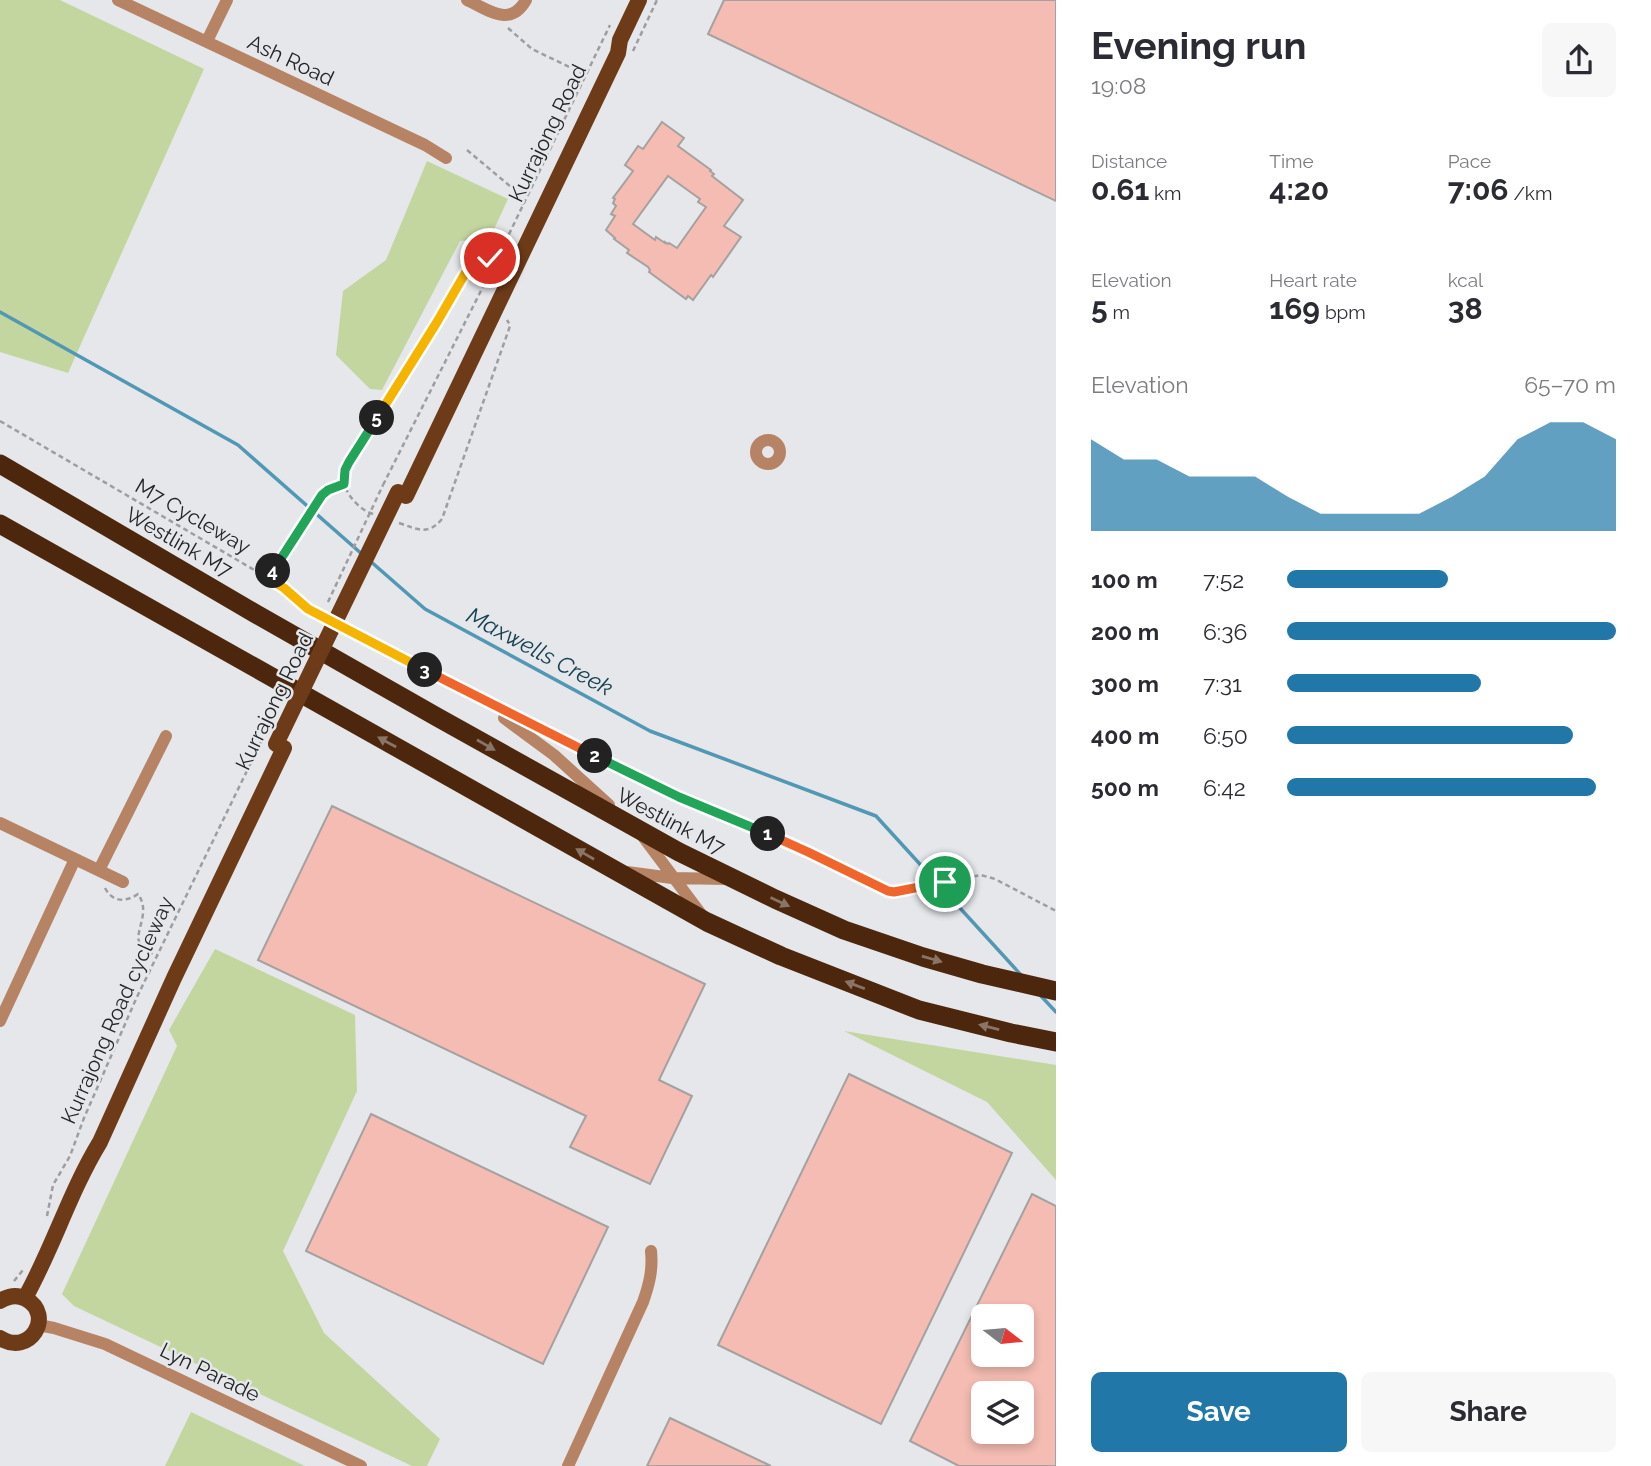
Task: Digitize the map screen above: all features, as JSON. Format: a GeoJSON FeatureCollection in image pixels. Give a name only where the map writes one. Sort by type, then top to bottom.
{"type":"FeatureCollection","features":[{"type":"Feature","properties":{"kind":"highway","name":"Westlink M7"},"geometry":{"type":"LineString","coordinates":[[0,464],[256,614],[635,829],[734,880],[844,930],[982,974],[1056,991]]}},
{"type":"Feature","properties":{"kind":"highway"},"geometry":{"type":"LineString","coordinates":[[0,476],[238,608],[256,614]]}},
{"type":"Feature","properties":{"kind":"highway"},"geometry":{"type":"LineString","coordinates":[[0,524],[707,922],[781,956],[919,1010],[1056,1042]]}},
{"type":"Feature","properties":{"kind":"highway"},"geometry":{"type":"LineString","coordinates":[[0,533],[185,635],[270,676]]}},
{"type":"Feature","properties":{"kind":"main road","name":"Kurrajong Road"},"geometry":{"type":"LineString","coordinates":[[25,1298],[46,1258],[174,978],[275,743],[396,491],[618,53],[620,40],[639,0]]}},
{"type":"Feature","properties":{"kind":"main road"},"geometry":{"type":"LineString","coordinates":[[0,1301],[11,1296],[25,1298],[36,1307],[38,1316],[34,1334],[26,1341],[2,1346]]}},
{"type":"Feature","properties":{"kind":"street","name":"Ash Road"},"geometry":{"type":"LineString","coordinates":[[118,0],[425,145],[446,158]]}},
{"type":"Feature","properties":{"kind":"street"},"geometry":{"type":"LineString","coordinates":[[207,41],[227,0]]}},
{"type":"Feature","properties":{"kind":"street"},"geometry":{"type":"LineString","coordinates":[[467,0],[507,16],[516,12],[526,0]]}},
{"type":"Feature","properties":{"kind":"street"},"geometry":{"type":"LineString","coordinates":[[502,713],[554,755],[635,829],[707,922]]}},
{"type":"Feature","properties":{"kind":"street"},"geometry":{"type":"LineString","coordinates":[[99,870],[166,736]]}},
{"type":"Feature","properties":{"kind":"street"},"geometry":{"type":"LineString","coordinates":[[0,823],[123,882]]}},
{"type":"Feature","properties":{"kind":"street"},"geometry":{"type":"LineString","coordinates":[[0,1021],[75,859]]}},
{"type":"Feature","properties":{"kind":"street"},"geometry":{"type":"LineString","coordinates":[[615,871],[672,878],[734,880]]}},
{"type":"Feature","properties":{"kind":"street"},"geometry":{"type":"LineString","coordinates":[[568,1466],[650,1284],[651,1251]]}},
{"type":"Feature","properties":{"kind":"street","name":"Lyn Parade"},"geometry":{"type":"LineString","coordinates":[[38,1325],[105,1344],[361,1466]]}},
{"type":"Feature","properties":{"kind":"path"},"geometry":{"type":"LineString","coordinates":[[631,55],[657,0]]}},
{"type":"Feature","properties":{"kind":"path"},"geometry":{"type":"LineString","coordinates":[[396,491],[496,261],[612,21]]}},
{"type":"Feature","properties":{"kind":"path"},"geometry":{"type":"LineString","coordinates":[[506,22],[512,32],[532,49],[586,75]]}},
{"type":"Feature","properties":{"kind":"path"},"geometry":{"type":"LineString","coordinates":[[467,150],[517,192],[523,205]]}},
{"type":"Feature","properties":{"kind":"path"},"geometry":{"type":"LineString","coordinates":[[379,516],[362,510],[348,494],[344,484],[345,470],[474,258],[478,255],[496,261]]}},
{"type":"Feature","properties":{"kind":"path"},"geometry":{"type":"LineString","coordinates":[[390,520],[424,530],[430,529],[442,519],[509,330],[507,320]]}},
{"type":"Feature","properties":{"kind":"path","name":"M7 Cycleway"},"geometry":{"type":"LineString","coordinates":[[0,421],[268,578],[325,619]]}},
{"type":"Feature","properties":{"kind":"path"},"geometry":{"type":"LineString","coordinates":[[268,578],[322,495],[344,484]]}},
{"type":"Feature","properties":{"kind":"path"},"geometry":{"type":"LineString","coordinates":[[338,625],[502,713]]}},
{"type":"Feature","properties":{"kind":"path"},"geometry":{"type":"LineString","coordinates":[[543,731],[679,797],[808,852],[888,891],[981,875],[995,879],[1056,911]]}},
{"type":"Feature","properties":{"kind":"path","name":"Kurrajong Road cycleway"},"geometry":{"type":"LineString","coordinates":[[44,1226],[53,1185],[70,1156],[136,999],[275,743]]}},
{"type":"Feature","properties":{"kind":"path"},"geometry":{"type":"LineString","coordinates":[[103,885],[114,899],[127,901],[138,894],[144,906],[139,944],[158,956]]}},
{"type":"Feature","properties":{"kind":"path"},"geometry":{"type":"LineString","coordinates":[[10,1285],[28,1262]]}},
{"type":"Feature","properties":{"kind":"green space"},"geometry":{"type":"Polygon","coordinates":[[[0,0],[60,0],[204,69],[68,373],[0,352],[0,0]]]}},
{"type":"Feature","properties":{"kind":"green space"},"geometry":{"type":"Polygon","coordinates":[[[427,161],[508,199],[490,238],[460,241],[382,390],[370,389],[336,355],[343,291],[386,260],[427,161]]]}},
{"type":"Feature","properties":{"kind":"green space"},"geometry":{"type":"Polygon","coordinates":[[[215,949],[355,1015],[357,1091],[283,1251],[324,1333],[440,1439],[427,1466],[412,1466],[74,1306],[62,1294],[177,1046],[169,1030],[215,949]]]}},
{"type":"Feature","properties":{"kind":"green space"},"geometry":{"type":"Polygon","coordinates":[[[844,1031],[1056,1065],[1056,1180],[987,1102],[844,1031]]]}},
{"type":"Feature","properties":{"kind":"green space"},"geometry":{"type":"Polygon","coordinates":[[[191,1412],[305,1466],[165,1466],[191,1412]]]}},
{"type":"Feature","properties":{"kind":"building"},"geometry":{"type":"Polygon","coordinates":[[[724,0],[1056,0],[1056,201],[708,34],[724,0]]]}},
{"type":"Feature","properties":{"kind":"building"},"geometry":{"type":"Polygon","coordinates":[[[662,122],[684,138],[678,146],[711,170],[714,174],[712,176],[743,200],[724,226],[741,237],[693,300],[688,296],[686,299],[649,272],[648,267],[627,253],[629,250],[606,230],[615,216],[611,214],[616,206],[613,198],[633,171],[625,165],[638,146],[643,149],[662,122]],[[668,176],[633,224],[655,240],[656,237],[677,248],[706,207],[698,202],[700,199],[668,176]]]}},
{"type":"Feature","properties":{"kind":"building"},"geometry":{"type":"Polygon","coordinates":[[[332,806],[705,984],[659,1080],[692,1096],[650,1184],[570,1147],[586,1116],[258,960],[332,806]]]}},
{"type":"Feature","properties":{"kind":"building"},"geometry":{"type":"Polygon","coordinates":[[[849,1074],[1012,1153],[881,1424],[718,1345],[849,1074]]]}},
{"type":"Feature","properties":{"kind":"building"},"geometry":{"type":"Polygon","coordinates":[[[371,1114],[608,1227],[543,1364],[306,1251],[371,1114]]]}},
{"type":"Feature","properties":{"kind":"building"},"geometry":{"type":"Polygon","coordinates":[[[1032,1194],[1056,1206],[1056,1466],[959,1466],[910,1441],[971,1318],[971,1367],[1034,1367],[1034,1304],[978,1304],[1032,1194]]]}},
{"type":"Feature","properties":{"kind":"building"},"geometry":{"type":"Polygon","coordinates":[[[670,1418],[771,1466],[647,1466],[670,1418]]]}},
{"type":"Feature","properties":{"kind":"waterway","name":"Maxwells Creek"},"geometry":{"type":"LineString","coordinates":[[0,312],[238,445],[363,555]]}},
{"type":"Feature","properties":{"kind":"waterway","name":"Maxwells Creek"},"geometry":{"type":"LineString","coordinates":[[369,560],[425,609],[650,731],[876,816],[1021,975]]}},
{"type":"Feature","properties":{"kind":"waterway","name":"Maxwells Creek"},"geometry":{"type":"LineString","coordinates":[[1041,996],[1056,1012]]}},
{"type":"Feature","properties":{"kind":"route"},"geometry":{"type":"LineString","coordinates":[[490,258],[478,255],[474,258],[406,374],[349,462],[345,470],[344,484],[322,495],[268,578],[325,619],[509,713],[679,797],[808,852],[881,889],[894,892],[945,882]]}}]}
